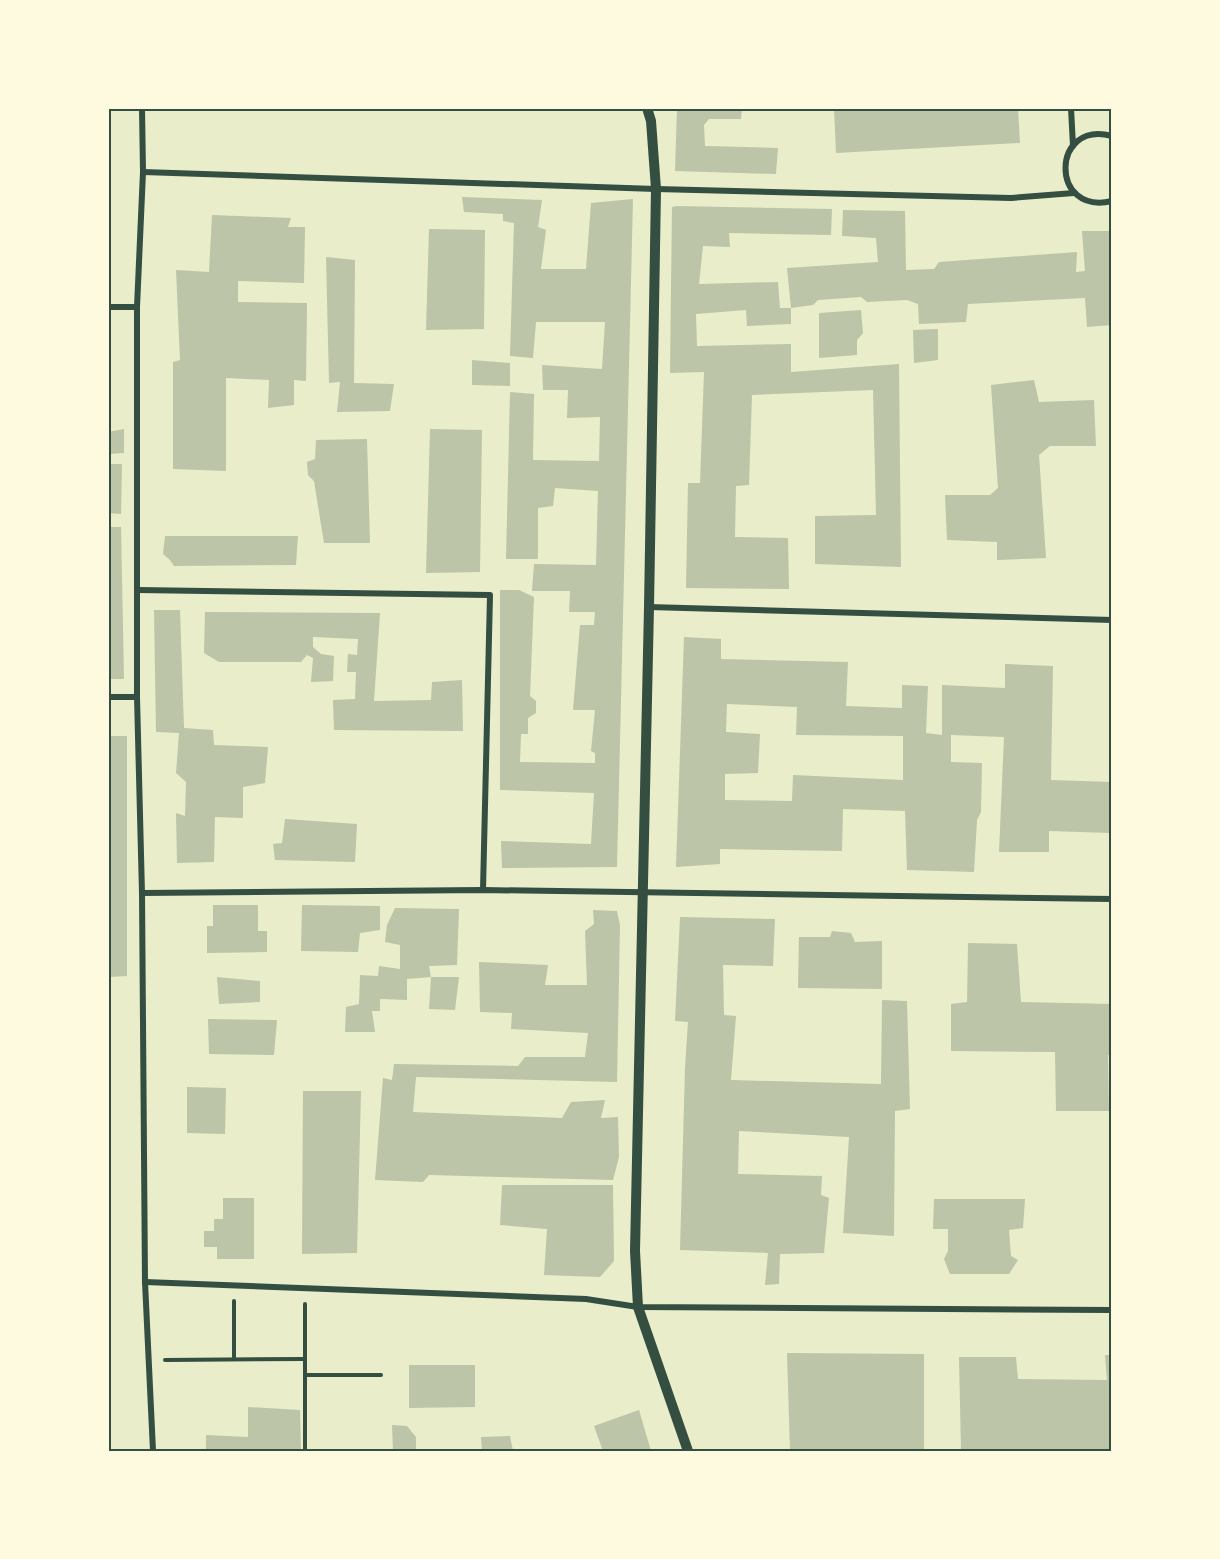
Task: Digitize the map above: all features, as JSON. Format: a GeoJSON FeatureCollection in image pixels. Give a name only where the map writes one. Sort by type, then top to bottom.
{"type":"FeatureCollection","features":[{"type":"Feature","properties":{"kind":"street"},"geometry":{"type":"LineString","coordinates":[[142,108],[143,172],[137,308],[137,697],[142,893],[146,1282],[153,1451]]}},
{"type":"Feature","properties":{"kind":"street"},"geometry":{"type":"LineString","coordinates":[[647,108],[651,121],[656,189],[635,1239],[638,1307],[688,1451]]}},
{"type":"Feature","properties":{"kind":"street"},"geometry":{"type":"LineString","coordinates":[[1071,108],[1073,146],[1065,164],[1065,175],[1074,193],[1082,199],[1102,203],[1112,201]]}},
{"type":"Feature","properties":{"kind":"street"},"geometry":{"type":"LineString","coordinates":[[1073,146],[1090,135],[1112,136]]}},
{"type":"Feature","properties":{"kind":"street"},"geometry":{"type":"LineString","coordinates":[[143,172],[1011,198],[1074,193]]}},
{"type":"Feature","properties":{"kind":"street"},"geometry":{"type":"LineString","coordinates":[[108,307],[137,308]]}},
{"type":"Feature","properties":{"kind":"street"},"geometry":{"type":"LineString","coordinates":[[138,590],[490,595],[483,890]]}},
{"type":"Feature","properties":{"kind":"street"},"geometry":{"type":"LineString","coordinates":[[649,607],[1112,620]]}},
{"type":"Feature","properties":{"kind":"street"},"geometry":{"type":"LineString","coordinates":[[108,697],[137,697]]}},
{"type":"Feature","properties":{"kind":"street"},"geometry":{"type":"LineString","coordinates":[[142,893],[483,890],[1112,899]]}},
{"type":"Feature","properties":{"kind":"street"},"geometry":{"type":"LineString","coordinates":[[146,1282],[586,1299],[638,1307],[1112,1310]]}},
{"type":"Feature","properties":{"kind":"path"},"geometry":{"type":"LineString","coordinates":[[233,1285],[234,1359]]}},
{"type":"Feature","properties":{"kind":"path"},"geometry":{"type":"LineString","coordinates":[[305,1288],[305,1451]]}},
{"type":"Feature","properties":{"kind":"path"},"geometry":{"type":"LineString","coordinates":[[149,1360],[305,1359]]}},
{"type":"Feature","properties":{"kind":"path"},"geometry":{"type":"LineString","coordinates":[[305,1375],[381,1376]]}},
{"type":"Feature","properties":{"kind":"building"},"geometry":{"type":"Polygon","coordinates":[[[677,108],[742,108],[741,119],[709,119],[704,125],[705,146],[778,148],[776,174],[675,171],[677,108]]]}},
{"type":"Feature","properties":{"kind":"building"},"geometry":{"type":"Polygon","coordinates":[[[834,108],[1018,108],[1020,143],[836,153],[834,108]]]}},
{"type":"Feature","properties":{"kind":"building"},"geometry":{"type":"Polygon","coordinates":[[[462,197],[542,200],[538,227],[546,230],[541,269],[586,269],[591,203],[633,199],[617,867],[502,868],[501,841],[591,844],[594,793],[500,790],[500,590],[519,590],[534,597],[530,696],[536,701],[536,713],[528,718],[528,734],[521,734],[520,762],[595,763],[595,753],[591,751],[595,710],[573,710],[580,625],[594,625],[595,612],[569,612],[570,591],[532,591],[534,564],[596,565],[598,491],[555,488],[553,506],[538,508],[538,559],[506,559],[510,392],[534,394],[533,460],[599,461],[600,417],[567,418],[568,390],[543,390],[542,365],[602,369],[605,322],[536,322],[533,358],[510,356],[514,223],[503,221],[503,214],[464,212],[462,197]]]}},
{"type":"Feature","properties":{"kind":"building"},"geometry":{"type":"Polygon","coordinates":[[[672,207],[832,209],[831,235],[729,233],[730,247],[703,246],[699,284],[778,282],[780,308],[791,308],[791,324],[747,326],[746,310],[696,314],[697,346],[791,344],[791,372],[899,364],[901,567],[815,564],[815,516],[876,515],[873,390],[752,395],[749,485],[736,486],[735,537],[788,538],[789,589],[686,588],[688,483],[700,483],[704,372],[670,373],[672,207]]]}},
{"type":"Feature","properties":{"kind":"building"},"geometry":{"type":"Polygon","coordinates":[[[843,210],[905,211],[906,270],[934,269],[939,262],[1077,252],[1076,272],[1085,271],[1082,231],[1112,231],[1112,325],[1087,327],[1085,298],[968,304],[966,322],[919,324],[918,304],[907,300],[867,302],[861,297],[818,300],[813,305],[791,308],[787,268],[878,262],[876,238],[842,236],[843,210]]]}},
{"type":"Feature","properties":{"kind":"building"},"geometry":{"type":"Polygon","coordinates":[[[212,215],[291,218],[288,227],[305,227],[304,283],[238,281],[238,302],[307,303],[306,381],[294,380],[294,405],[268,408],[269,380],[226,378],[226,471],[173,469],[173,362],[180,360],[176,270],[209,272],[212,215]]]}},
{"type":"Feature","properties":{"kind":"building"},"geometry":{"type":"Polygon","coordinates":[[[429,229],[485,230],[484,329],[426,330],[429,229]]]}},
{"type":"Feature","properties":{"kind":"building"},"geometry":{"type":"Polygon","coordinates":[[[326,257],[355,260],[354,383],[394,384],[390,411],[337,412],[340,382],[329,383],[326,257]]]}},
{"type":"Feature","properties":{"kind":"building"},"geometry":{"type":"Polygon","coordinates":[[[861,310],[863,333],[857,340],[857,355],[819,358],[819,313],[861,310]]]}},
{"type":"Feature","properties":{"kind":"building"},"geometry":{"type":"Polygon","coordinates":[[[938,329],[938,360],[914,363],[913,330],[938,329]]]}},
{"type":"Feature","properties":{"kind":"building"},"geometry":{"type":"Polygon","coordinates":[[[472,360],[510,363],[510,386],[472,385],[472,360]]]}},
{"type":"Feature","properties":{"kind":"building"},"geometry":{"type":"Polygon","coordinates":[[[1034,380],[1039,402],[1094,400],[1096,446],[1050,446],[1039,455],[1046,558],[997,560],[997,542],[947,540],[945,495],[990,495],[998,488],[991,385],[1034,380]]]}},
{"type":"Feature","properties":{"kind":"building"},"geometry":{"type":"Polygon","coordinates":[[[124,429],[124,453],[108,454],[108,432],[124,429]]]}},
{"type":"Feature","properties":{"kind":"building"},"geometry":{"type":"Polygon","coordinates":[[[430,429],[482,430],[480,572],[426,573],[430,429]]]}},
{"type":"Feature","properties":{"kind":"building"},"geometry":{"type":"Polygon","coordinates":[[[367,439],[370,543],[324,543],[314,481],[308,475],[307,462],[315,459],[316,440],[367,439]]]}},
{"type":"Feature","properties":{"kind":"building"},"geometry":{"type":"Polygon","coordinates":[[[108,464],[122,464],[121,514],[108,513],[108,464]]]}},
{"type":"Feature","properties":{"kind":"building"},"geometry":{"type":"Polygon","coordinates":[[[108,527],[121,527],[124,679],[108,679],[108,527]]]}},
{"type":"Feature","properties":{"kind":"building"},"geometry":{"type":"Polygon","coordinates":[[[165,536],[298,536],[296,565],[174,566],[163,554],[165,536]]]}},
{"type":"Feature","properties":{"kind":"building"},"geometry":{"type":"Polygon","coordinates":[[[154,610],[180,610],[184,728],[213,730],[214,745],[268,747],[265,783],[243,787],[243,818],[215,817],[214,862],[177,863],[176,813],[185,816],[186,782],[176,773],[179,733],[156,732],[154,610]]]}},
{"type":"Feature","properties":{"kind":"building"},"geometry":{"type":"Polygon","coordinates":[[[205,612],[380,613],[374,701],[431,700],[432,682],[462,680],[463,731],[334,730],[333,700],[355,699],[356,672],[347,672],[348,654],[357,655],[358,639],[313,637],[313,647],[321,654],[334,656],[333,681],[311,682],[313,658],[307,655],[301,662],[219,662],[204,653],[205,612]]]}},
{"type":"Feature","properties":{"kind":"building"},"geometry":{"type":"Polygon","coordinates":[[[684,637],[721,639],[721,659],[848,662],[846,706],[902,708],[902,685],[928,686],[926,733],[942,735],[942,685],[1005,688],[1005,664],[1053,666],[1051,780],[1112,782],[1110,833],[1049,831],[1049,852],[999,852],[1004,737],[951,735],[951,762],[982,763],[981,812],[977,820],[974,872],[907,870],[905,811],[843,809],[842,851],[720,849],[720,864],[676,867],[684,637]],[[727,704],[726,732],[760,734],[758,773],[725,774],[725,800],[792,801],[793,775],[903,780],[903,736],[796,735],[797,707],[727,704]]]}},
{"type":"Feature","properties":{"kind":"building"},"geometry":{"type":"Polygon","coordinates":[[[108,736],[127,736],[127,976],[108,977],[108,736]]]}},
{"type":"Feature","properties":{"kind":"building"},"geometry":{"type":"Polygon","coordinates":[[[285,819],[357,824],[355,862],[275,860],[273,844],[282,843],[285,819]]]}},
{"type":"Feature","properties":{"kind":"building"},"geometry":{"type":"Polygon","coordinates":[[[213,905],[258,905],[258,931],[267,931],[267,952],[207,953],[207,926],[213,926],[213,905]]]}},
{"type":"Feature","properties":{"kind":"building"},"geometry":{"type":"Polygon","coordinates":[[[302,905],[380,906],[380,930],[360,933],[358,952],[301,951],[302,905]]]}},
{"type":"Feature","properties":{"kind":"building"},"geometry":{"type":"Polygon","coordinates":[[[395,908],[459,909],[457,965],[429,966],[431,977],[407,979],[407,1000],[380,999],[380,1011],[372,1011],[375,1032],[345,1032],[346,1007],[359,1004],[360,975],[378,976],[379,966],[400,969],[400,945],[385,942],[387,925],[395,908]]]}},
{"type":"Feature","properties":{"kind":"building"},"geometry":{"type":"Polygon","coordinates":[[[593,910],[617,911],[620,925],[617,1082],[416,1077],[413,1112],[562,1118],[571,1102],[605,1100],[601,1118],[618,1117],[619,1157],[613,1180],[429,1175],[423,1182],[375,1180],[383,1078],[392,1080],[394,1064],[518,1066],[525,1057],[585,1057],[588,1033],[511,1029],[512,1013],[480,1012],[479,962],[548,965],[545,985],[587,985],[585,931],[594,924],[593,910]]]}},
{"type":"Feature","properties":{"kind":"building"},"geometry":{"type":"Polygon","coordinates":[[[680,917],[775,919],[773,966],[723,965],[724,1015],[736,1016],[731,1080],[881,1084],[882,1000],[907,1001],[910,1109],[895,1111],[894,1236],[843,1233],[849,1137],[739,1131],[738,1174],[822,1176],[821,1195],[829,1198],[824,1253],[780,1254],[779,1284],[765,1285],[768,1253],[680,1250],[688,1022],[675,1021],[680,917]]]}},
{"type":"Feature","properties":{"kind":"building"},"geometry":{"type":"Polygon","coordinates":[[[832,931],[851,933],[855,942],[882,941],[882,989],[798,988],[799,937],[830,937],[832,931]]]}},
{"type":"Feature","properties":{"kind":"building"},"geometry":{"type":"Polygon","coordinates":[[[968,943],[1017,944],[1021,1002],[1112,1004],[1112,1055],[1108,1055],[1109,1111],[1056,1111],[1055,1052],[951,1051],[951,1004],[967,1002],[968,943]]]}},
{"type":"Feature","properties":{"kind":"building"},"geometry":{"type":"Polygon","coordinates":[[[217,977],[260,981],[260,1002],[219,1004],[217,977]]]}},
{"type":"Feature","properties":{"kind":"building"},"geometry":{"type":"Polygon","coordinates":[[[431,977],[459,977],[455,1010],[429,1009],[431,977]]]}},
{"type":"Feature","properties":{"kind":"building"},"geometry":{"type":"Polygon","coordinates":[[[208,1019],[277,1020],[274,1055],[209,1054],[208,1019]]]}},
{"type":"Feature","properties":{"kind":"building"},"geometry":{"type":"Polygon","coordinates":[[[187,1087],[226,1088],[225,1134],[187,1133],[187,1087]]]}},
{"type":"Feature","properties":{"kind":"building"},"geometry":{"type":"Polygon","coordinates":[[[303,1091],[361,1091],[357,1253],[302,1254],[303,1091]]]}},
{"type":"Feature","properties":{"kind":"building"},"geometry":{"type":"Polygon","coordinates":[[[502,1185],[613,1185],[614,1261],[600,1277],[544,1275],[547,1229],[500,1225],[502,1185]]]}},
{"type":"Feature","properties":{"kind":"building"},"geometry":{"type":"Polygon","coordinates":[[[223,1198],[254,1198],[254,1259],[217,1259],[217,1247],[204,1247],[204,1231],[214,1231],[214,1219],[223,1219],[223,1198]]]}},
{"type":"Feature","properties":{"kind":"building"},"geometry":{"type":"Polygon","coordinates":[[[934,1199],[1025,1199],[1023,1228],[1009,1230],[1011,1256],[1018,1260],[1009,1274],[950,1274],[944,1259],[948,1251],[948,1229],[933,1229],[934,1199]]]}},
{"type":"Feature","properties":{"kind":"building"},"geometry":{"type":"Polygon","coordinates":[[[787,1353],[924,1354],[924,1451],[790,1451],[787,1353]]]}},
{"type":"Feature","properties":{"kind":"building"},"geometry":{"type":"Polygon","coordinates":[[[1105,1355],[1112,1355],[1112,1451],[961,1451],[959,1357],[1016,1357],[1018,1379],[1107,1380],[1105,1355]]]}},
{"type":"Feature","properties":{"kind":"building"},"geometry":{"type":"Polygon","coordinates":[[[409,1365],[475,1365],[475,1407],[409,1408],[409,1365]]]}},
{"type":"Feature","properties":{"kind":"building"},"geometry":{"type":"Polygon","coordinates":[[[248,1407],[300,1410],[301,1451],[206,1451],[206,1435],[248,1437],[248,1407]]]}},
{"type":"Feature","properties":{"kind":"building"},"geometry":{"type":"Polygon","coordinates":[[[639,1410],[651,1451],[603,1451],[594,1426],[639,1410]]]}},
{"type":"Feature","properties":{"kind":"building"},"geometry":{"type":"Polygon","coordinates":[[[392,1425],[407,1426],[416,1437],[416,1451],[393,1451],[392,1425]]]}},
{"type":"Feature","properties":{"kind":"building"},"geometry":{"type":"Polygon","coordinates":[[[510,1436],[513,1451],[482,1451],[481,1437],[510,1436]]]}}]}
